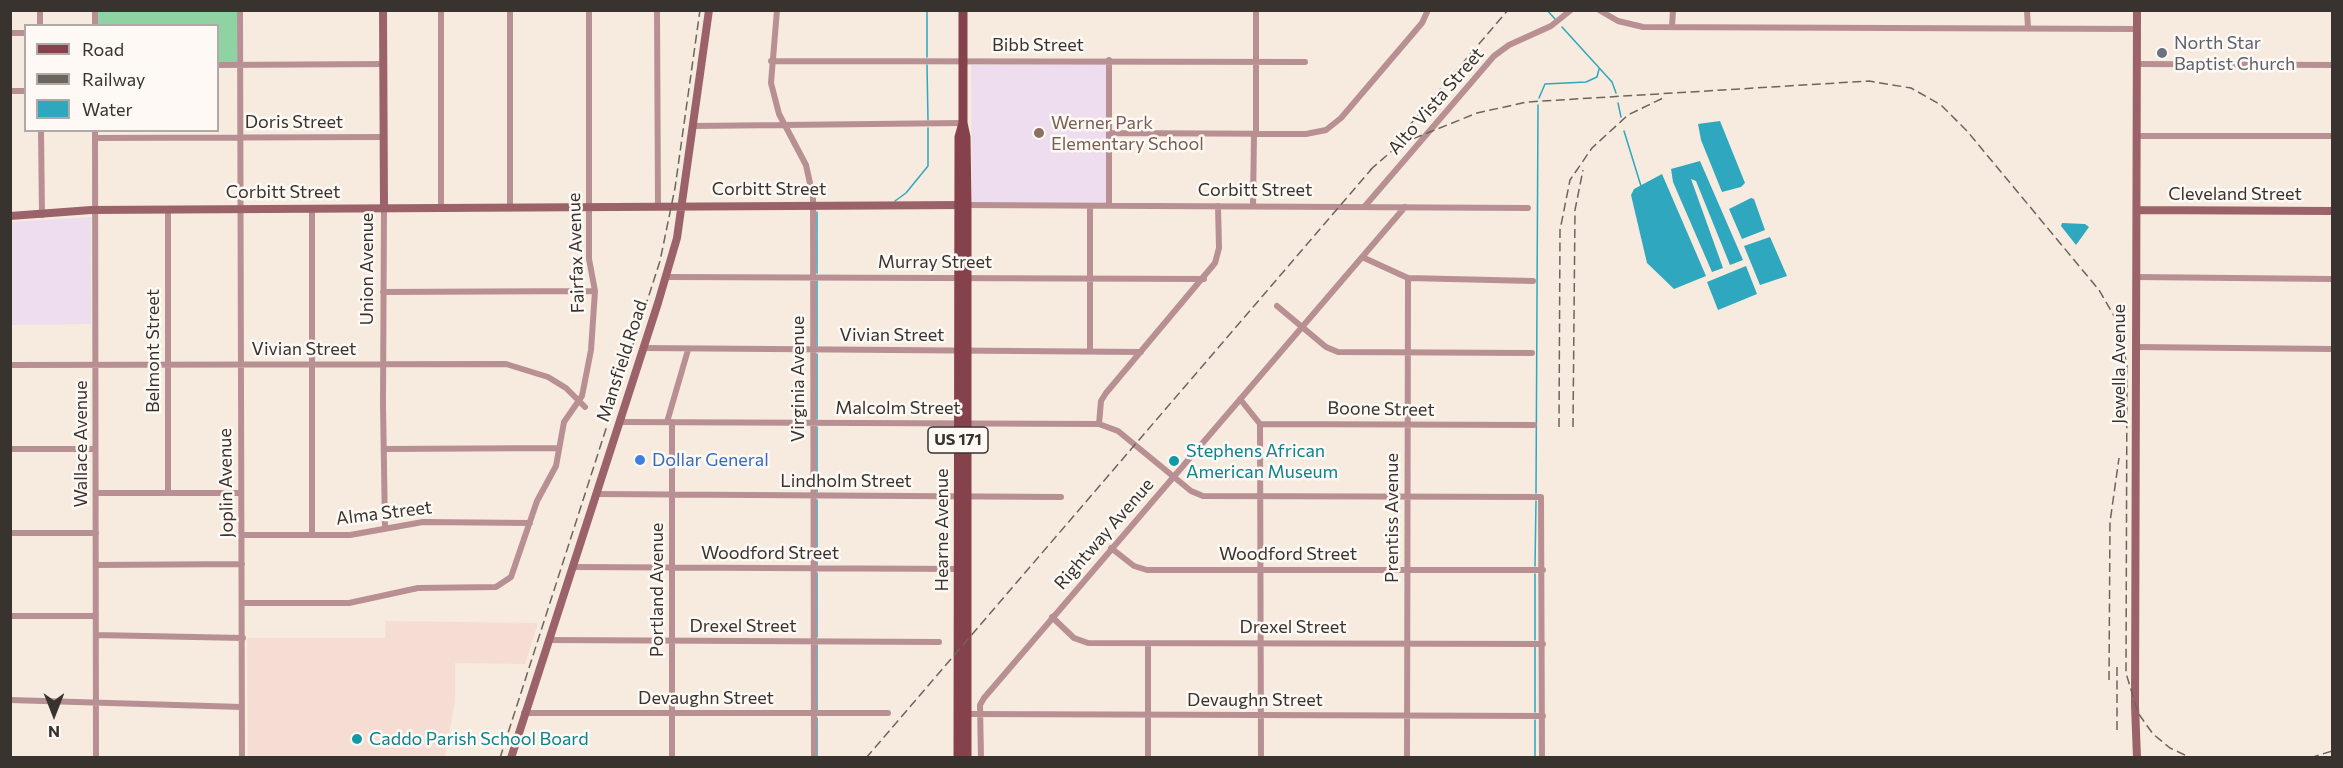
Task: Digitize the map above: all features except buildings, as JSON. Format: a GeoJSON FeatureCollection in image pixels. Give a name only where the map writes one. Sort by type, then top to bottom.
{"type":"FeatureCollection","features":[{"type":"Feature","properties":{"kind":"main road","name":"Union Avenue"},"geometry":{"type":"LineString","coordinates":[[383,10],[384,208]]}},
{"type":"Feature","properties":{"kind":"main road","name":"Mansfield Road"},"geometry":{"type":"LineString","coordinates":[[511,758],[667,277],[682,206],[709,10]]}},
{"type":"Feature","properties":{"kind":"main road","name":"Hearne Avenue"},"geometry":{"type":"LineString","coordinates":[[958,758],[963,569],[963,205],[959,133],[963,123],[963,10]]}},
{"type":"Feature","properties":{"kind":"main road","name":"Jewella Avenue"},"geometry":{"type":"LineString","coordinates":[[2137,10],[2135,717],[2137,758]]}},
{"type":"Feature","properties":{"kind":"main road","name":"Corbitt Street"},"geometry":{"type":"LineString","coordinates":[[10,216],[96,210],[168,209],[963,205]]}},
{"type":"Feature","properties":{"kind":"main road","name":"Cleveland Street"},"geometry":{"type":"LineString","coordinates":[[2136,210],[2332,211]]}},
{"type":"Feature","properties":{"kind":"main road","name":"Hearne Avenue"},"geometry":{"type":"LineString","coordinates":[[963,569],[967,758]]}},
{"type":"Feature","properties":{"kind":"main road","name":"Mansfield Road"},"geometry":{"type":"LineString","coordinates":[[515,758],[524,713]]}},
{"type":"Feature","properties":{"kind":"main road","name":"Jewella Avenue"},"geometry":{"type":"LineString","coordinates":[[2131,758],[2135,717]]}},
{"type":"Feature","properties":{"kind":"street","name":"Joplin Avenue"},"geometry":{"type":"LineString","coordinates":[[240,10],[242,758]]}},
{"type":"Feature","properties":{"kind":"street"},"geometry":{"type":"LineString","coordinates":[[441,10],[441,208]]}},
{"type":"Feature","properties":{"kind":"street"},"geometry":{"type":"LineString","coordinates":[[510,10],[510,208]]}},
{"type":"Feature","properties":{"kind":"street","name":"Fairfax Avenue"},"geometry":{"type":"LineString","coordinates":[[242,603],[349,603],[418,588],[491,587],[506,583],[511,578],[542,490],[553,472],[564,422],[579,401],[590,357],[595,291],[590,265],[589,10]]}},
{"type":"Feature","properties":{"kind":"street"},"geometry":{"type":"LineString","coordinates":[[657,10],[658,207]]}},
{"type":"Feature","properties":{"kind":"street","name":"Virginia Avenue"},"geometry":{"type":"LineString","coordinates":[[777,10],[771,61],[772,90],[785,125],[806,165],[813,205],[814,758]]}},
{"type":"Feature","properties":{"kind":"street"},"geometry":{"type":"LineString","coordinates":[[1253,206],[1256,10]]}},
{"type":"Feature","properties":{"kind":"street"},"geometry":{"type":"LineString","coordinates":[[1109,133],[1306,134],[1326,130],[1341,118],[1422,22],[1428,10]]}},
{"type":"Feature","properties":{"kind":"street","name":"Alto Vista Street"},"geometry":{"type":"LineString","coordinates":[[1365,206],[1494,56],[1509,45],[1551,26],[1571,10]]}},
{"type":"Feature","properties":{"kind":"street"},"geometry":{"type":"LineString","coordinates":[[1599,10],[1632,25],[1672,27],[2137,29]]}},
{"type":"Feature","properties":{"kind":"street"},"geometry":{"type":"LineString","coordinates":[[1672,27],[1673,10]]}},
{"type":"Feature","properties":{"kind":"street"},"geometry":{"type":"LineString","coordinates":[[2027,10],[2028,28]]}},
{"type":"Feature","properties":{"kind":"street"},"geometry":{"type":"LineString","coordinates":[[1109,60],[1109,206]]}},
{"type":"Feature","properties":{"kind":"street","name":"Bibb Street"},"geometry":{"type":"LineString","coordinates":[[771,61],[1257,60],[1305,62]]}},
{"type":"Feature","properties":{"kind":"street"},"geometry":{"type":"LineString","coordinates":[[219,65],[384,64]]}},
{"type":"Feature","properties":{"kind":"street"},"geometry":{"type":"LineString","coordinates":[[2137,64],[2332,65]]}},
{"type":"Feature","properties":{"kind":"street"},"geometry":{"type":"LineString","coordinates":[[693,126],[963,123]]}},
{"type":"Feature","properties":{"kind":"street"},"geometry":{"type":"LineString","coordinates":[[41,132],[42,215]]}},
{"type":"Feature","properties":{"kind":"street","name":"Doris Street"},"geometry":{"type":"LineString","coordinates":[[95,134],[384,137]]}},
{"type":"Feature","properties":{"kind":"street","name":"Wallace Avenue"},"geometry":{"type":"LineString","coordinates":[[95,134],[96,758]]}},
{"type":"Feature","properties":{"kind":"street"},"geometry":{"type":"LineString","coordinates":[[2137,135],[2332,136]]}},
{"type":"Feature","properties":{"kind":"street","name":"Corbitt Street"},"geometry":{"type":"LineString","coordinates":[[963,205],[1528,207]]}},
{"type":"Feature","properties":{"kind":"street"},"geometry":{"type":"LineString","coordinates":[[1090,206],[1090,351]]}},
{"type":"Feature","properties":{"kind":"street"},"geometry":{"type":"LineString","coordinates":[[1100,424],[1101,401],[1204,279],[1218,256],[1218,206]]}},
{"type":"Feature","properties":{"kind":"street","name":"Rightway Avenue"},"geometry":{"type":"LineString","coordinates":[[981,758],[980,714],[984,698],[1405,207]]}},
{"type":"Feature","properties":{"kind":"street"},"geometry":{"type":"LineString","coordinates":[[312,208],[312,535]]}},
{"type":"Feature","properties":{"kind":"street","name":"Union Avenue"},"geometry":{"type":"LineString","coordinates":[[384,208],[385,528]]}},
{"type":"Feature","properties":{"kind":"street","name":"Belmont Street"},"geometry":{"type":"LineString","coordinates":[[168,209],[168,493]]}},
{"type":"Feature","properties":{"kind":"street"},"geometry":{"type":"LineString","coordinates":[[1362,257],[1408,278],[1533,281]]}},
{"type":"Feature","properties":{"kind":"street","name":"Murray Street"},"geometry":{"type":"LineString","coordinates":[[667,277],[1204,279]]}},
{"type":"Feature","properties":{"kind":"street"},"geometry":{"type":"LineString","coordinates":[[2136,277],[2332,279]]}},
{"type":"Feature","properties":{"kind":"street","name":"Prentiss Avenue"},"geometry":{"type":"LineString","coordinates":[[1407,758],[1408,278]]}},
{"type":"Feature","properties":{"kind":"street"},"geometry":{"type":"LineString","coordinates":[[383,292],[595,291]]}},
{"type":"Feature","properties":{"kind":"street"},"geometry":{"type":"LineString","coordinates":[[1276,306],[1326,347],[1338,352],[1532,353]]}},
{"type":"Feature","properties":{"kind":"street"},"geometry":{"type":"LineString","coordinates":[[2136,347],[2332,349]]}},
{"type":"Feature","properties":{"kind":"street","name":"Vivian Street"},"geometry":{"type":"LineString","coordinates":[[644,348],[1141,352]]}},
{"type":"Feature","properties":{"kind":"street","name":"Portland Avenue"},"geometry":{"type":"LineString","coordinates":[[672,758],[670,422],[688,350]]}},
{"type":"Feature","properties":{"kind":"street","name":"Vivian Street"},"geometry":{"type":"LineString","coordinates":[[10,365],[492,363],[520,366],[548,377],[585,407]]}},
{"type":"Feature","properties":{"kind":"street"},"geometry":{"type":"LineString","coordinates":[[1240,399],[1260,424],[1261,758]]}},
{"type":"Feature","properties":{"kind":"street","name":"Malcolm Street"},"geometry":{"type":"LineString","coordinates":[[620,422],[1100,424],[1112,428],[1173,477]]}},
{"type":"Feature","properties":{"kind":"street","name":"Boone Street"},"geometry":{"type":"LineString","coordinates":[[1260,424],[1534,425]]}},
{"type":"Feature","properties":{"kind":"street"},"geometry":{"type":"LineString","coordinates":[[384,449],[559,448]]}},
{"type":"Feature","properties":{"kind":"street"},"geometry":{"type":"LineString","coordinates":[[10,449],[95,449]]}},
{"type":"Feature","properties":{"kind":"street"},"geometry":{"type":"LineString","coordinates":[[1173,477],[1199,495],[1541,497],[1542,758]]}},
{"type":"Feature","properties":{"kind":"street"},"geometry":{"type":"LineString","coordinates":[[96,493],[241,493]]}},
{"type":"Feature","properties":{"kind":"street","name":"Lindholm Street"},"geometry":{"type":"LineString","coordinates":[[596,494],[1061,497]]}},
{"type":"Feature","properties":{"kind":"street","name":"Alma Street"},"geometry":{"type":"LineString","coordinates":[[242,535],[360,534],[423,522],[530,523]]}},
{"type":"Feature","properties":{"kind":"street"},"geometry":{"type":"LineString","coordinates":[[10,533],[96,533]]}},
{"type":"Feature","properties":{"kind":"street","name":"Woodford Street"},"geometry":{"type":"LineString","coordinates":[[1112,548],[1134,566],[1147,570],[1543,570]]}},
{"type":"Feature","properties":{"kind":"street"},"geometry":{"type":"LineString","coordinates":[[96,565],[242,564]]}},
{"type":"Feature","properties":{"kind":"street","name":"Woodford Street"},"geometry":{"type":"LineString","coordinates":[[572,567],[963,569]]}},
{"type":"Feature","properties":{"kind":"street"},"geometry":{"type":"LineString","coordinates":[[10,616],[96,616]]}},
{"type":"Feature","properties":{"kind":"street","name":"Drexel Street"},"geometry":{"type":"LineString","coordinates":[[1052,617],[1080,641],[1543,644]]}},
{"type":"Feature","properties":{"kind":"street"},"geometry":{"type":"LineString","coordinates":[[96,635],[243,638]]}},
{"type":"Feature","properties":{"kind":"street","name":"Drexel Street"},"geometry":{"type":"LineString","coordinates":[[548,640],[939,642]]}},
{"type":"Feature","properties":{"kind":"street"},"geometry":{"type":"LineString","coordinates":[[1148,642],[1148,758]]}},
{"type":"Feature","properties":{"kind":"street"},"geometry":{"type":"LineString","coordinates":[[10,700],[243,707]]}},
{"type":"Feature","properties":{"kind":"street","name":"Devaughn Street"},"geometry":{"type":"LineString","coordinates":[[524,713],[888,714]]}},
{"type":"Feature","properties":{"kind":"street","name":"Devaughn Street"},"geometry":{"type":"LineString","coordinates":[[967,714],[1543,716]]}},
{"type":"Feature","properties":{"kind":"shaded area","name":"Werner Park Elementary School"},"geometry":{"type":"Polygon","coordinates":[[[1107,64],[1107,203],[972,202],[971,65],[1107,64]]]}},
{"type":"Feature","properties":{"kind":"shaded area"},"geometry":{"type":"Polygon","coordinates":[[[91,217],[91,324],[11,325],[11,222],[91,217]]]}},
{"type":"Feature","properties":{"kind":"shaded area","name":"Caddo Parish School Board"},"geometry":{"type":"Polygon","coordinates":[[[386,621],[538,623],[525,664],[455,663],[455,701],[445,757],[248,757],[247,638],[385,638],[386,621]]]}},
{"type":"Feature","properties":{"kind":"green space"},"geometry":{"type":"Polygon","coordinates":[[[98,11],[237,11],[237,62],[219,62],[219,24],[98,24],[98,11]]]}},
{"type":"Feature","properties":{"kind":"water"},"geometry":{"type":"Polygon","coordinates":[[[1720,121],[1745,183],[1741,187],[1722,192],[1701,140],[1698,124],[1720,121]]]}},
{"type":"Feature","properties":{"kind":"water"},"geometry":{"type":"Polygon","coordinates":[[[1700,161],[1743,260],[1730,265],[1696,181],[1691,179],[1723,268],[1712,272],[1673,182],[1671,169],[1700,161]]]}},
{"type":"Feature","properties":{"kind":"water"},"geometry":{"type":"Polygon","coordinates":[[[1662,174],[1706,276],[1674,289],[1647,263],[1631,195],[1634,189],[1662,174]]]}},
{"type":"Feature","properties":{"kind":"water"},"geometry":{"type":"Polygon","coordinates":[[[1751,198],[1754,199],[1765,230],[1742,239],[1729,209],[1751,198]]]}},
{"type":"Feature","properties":{"kind":"water"},"geometry":{"type":"Polygon","coordinates":[[[2062,223],[2085,224],[2089,227],[2076,245],[2061,226],[2062,223]]]}},
{"type":"Feature","properties":{"kind":"water"},"geometry":{"type":"Polygon","coordinates":[[[1770,237],[1787,276],[1760,285],[1744,246],[1770,237]]]}},
{"type":"Feature","properties":{"kind":"water"},"geometry":{"type":"Polygon","coordinates":[[[1746,266],[1757,294],[1718,310],[1707,282],[1746,266]]]}},
{"type":"Feature","properties":{"kind":"waterway"},"geometry":{"type":"LineString","coordinates":[[927,10],[927,57]]}},
{"type":"Feature","properties":{"kind":"waterway"},"geometry":{"type":"LineString","coordinates":[[1547,10],[1555,19]]}},
{"type":"Feature","properties":{"kind":"waterway"},"geometry":{"type":"LineString","coordinates":[[1562,27],[1612,82],[1616,93]]}},
{"type":"Feature","properties":{"kind":"waterway"},"geometry":{"type":"LineString","coordinates":[[927,65],[928,120]]}},
{"type":"Feature","properties":{"kind":"waterway"},"geometry":{"type":"LineString","coordinates":[[1539,98],[1545,84],[1586,82],[1597,77],[1599,69]]}},
{"type":"Feature","properties":{"kind":"waterway"},"geometry":{"type":"LineString","coordinates":[[1618,103],[1621,117]]}},
{"type":"Feature","properties":{"kind":"waterway"},"geometry":{"type":"LineString","coordinates":[[1536,493],[1538,105]]}},
{"type":"Feature","properties":{"kind":"waterway"},"geometry":{"type":"LineString","coordinates":[[895,201],[906,193],[928,166],[928,128]]}},
{"type":"Feature","properties":{"kind":"waterway"},"geometry":{"type":"LineString","coordinates":[[1624,131],[1641,186]]}},
{"type":"Feature","properties":{"kind":"waterway"},"geometry":{"type":"LineString","coordinates":[[817,212],[817,273]]}},
{"type":"Feature","properties":{"kind":"waterway"},"geometry":{"type":"LineString","coordinates":[[817,281],[817,346]]}},
{"type":"Feature","properties":{"kind":"waterway"},"geometry":{"type":"LineString","coordinates":[[817,354],[817,419]]}},
{"type":"Feature","properties":{"kind":"waterway"},"geometry":{"type":"LineString","coordinates":[[817,427],[817,492]]}},
{"type":"Feature","properties":{"kind":"waterway"},"geometry":{"type":"LineString","coordinates":[[817,500],[817,565]]}},
{"type":"Feature","properties":{"kind":"waterway"},"geometry":{"type":"LineString","coordinates":[[1535,566],[1536,501]]}},
{"type":"Feature","properties":{"kind":"waterway"},"geometry":{"type":"LineString","coordinates":[[817,573],[817,637]]}},
{"type":"Feature","properties":{"kind":"waterway"},"geometry":{"type":"LineString","coordinates":[[1535,574],[1535,640]]}},
{"type":"Feature","properties":{"kind":"waterway"},"geometry":{"type":"LineString","coordinates":[[817,645],[817,710]]}},
{"type":"Feature","properties":{"kind":"waterway"},"geometry":{"type":"LineString","coordinates":[[1535,647],[1535,712]]}},
{"type":"Feature","properties":{"kind":"waterway"},"geometry":{"type":"LineString","coordinates":[[817,718],[817,758]]}},
{"type":"Feature","properties":{"kind":"waterway"},"geometry":{"type":"LineString","coordinates":[[1535,720],[1535,758]]}},
{"type":"Feature","properties":{"kind":"railway"},"geometry":{"type":"LineString","coordinates":[[500,758],[660,261],[675,188],[700,10]]}},
{"type":"Feature","properties":{"kind":"railway"},"geometry":{"type":"LineString","coordinates":[[1391,147],[1508,10]]}},
{"type":"Feature","properties":{"kind":"railway"},"geometry":{"type":"LineString","coordinates":[[1370,170],[1393,150],[1410,140],[1477,113],[1527,102],[1869,81],[1911,88],[1941,105],[1967,131],[2099,290],[2117,321],[2127,365],[2126,673],[2138,713],[2153,734],[2170,748],[2191,758]]}},
{"type":"Feature","properties":{"kind":"railway"},"geometry":{"type":"LineString","coordinates":[[1559,427],[1560,230],[1570,180],[1592,148],[1628,115],[1663,98]]}},
{"type":"Feature","properties":{"kind":"railway"},"geometry":{"type":"LineString","coordinates":[[866,758],[1375,165]]}},
{"type":"Feature","properties":{"kind":"railway"},"geometry":{"type":"LineString","coordinates":[[1573,427],[1575,210],[1583,170]]}},
{"type":"Feature","properties":{"kind":"railway"},"geometry":{"type":"LineString","coordinates":[[2109,680],[2110,522],[2119,458]]}},
{"type":"Feature","properties":{"kind":"railway"},"geometry":{"type":"LineString","coordinates":[[2117,667],[2117,730]]}},
{"type":"Feature","properties":{"kind":"railway"},"geometry":{"type":"LineString","coordinates":[[2310,758],[2332,751]]}},
{"type":"Feature","properties":{"kind":"place","name":"North Star Baptist Church"},"geometry":{"type":"Point","coordinates":[2162,53]}},
{"type":"Feature","properties":{"kind":"place","name":"Werner Park Elementary School"},"geometry":{"type":"Point","coordinates":[1039,133]}},
{"type":"Feature","properties":{"kind":"place","name":"Dollar General"},"geometry":{"type":"Point","coordinates":[640,460]}},
{"type":"Feature","properties":{"kind":"place","name":"Stephens African American Museum"},"geometry":{"type":"Point","coordinates":[1174,461]}},
{"type":"Feature","properties":{"kind":"place","name":"Caddo Parish School Board"},"geometry":{"type":"Point","coordinates":[357,739]}}]}
